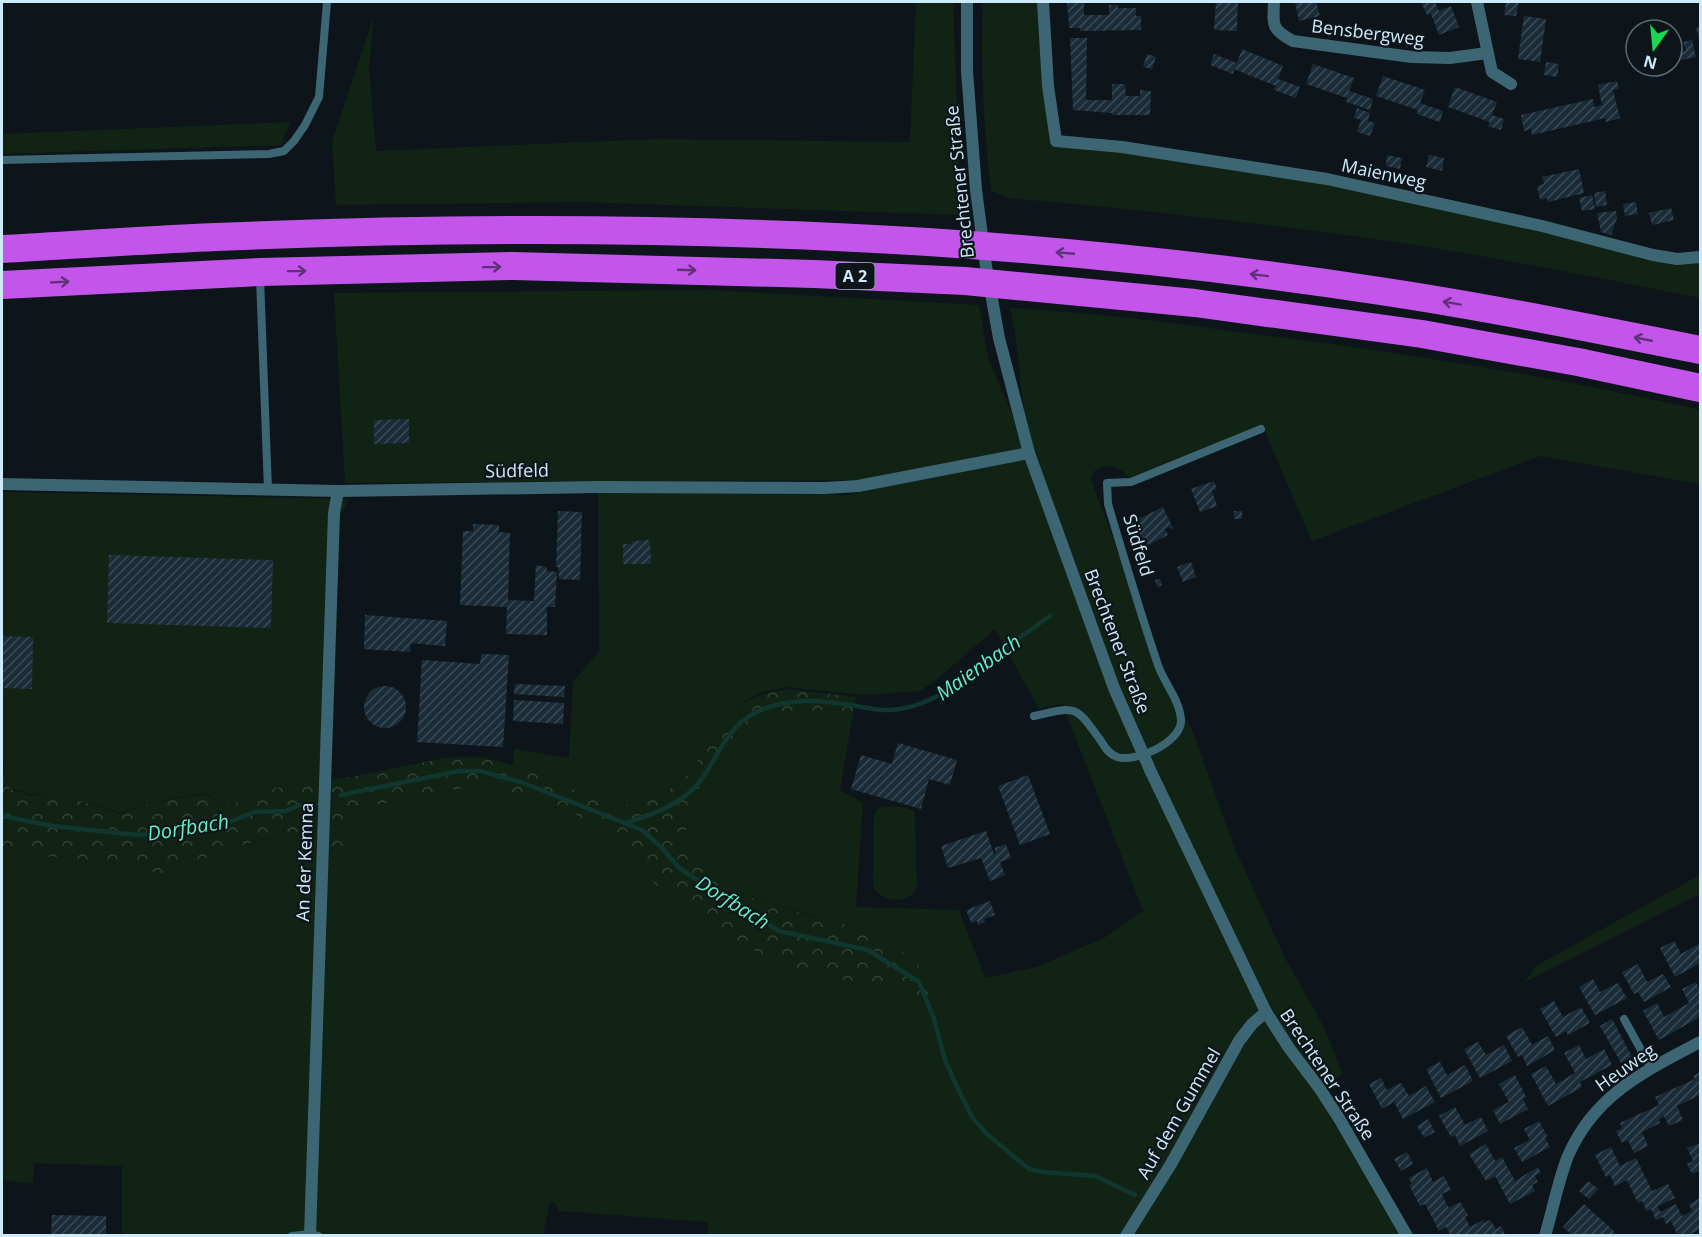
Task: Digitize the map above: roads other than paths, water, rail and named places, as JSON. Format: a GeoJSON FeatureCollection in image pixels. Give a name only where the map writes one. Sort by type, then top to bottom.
{"type":"FeatureCollection","features":[{"type":"Feature","properties":{"kind":"highway","name":"A 2"},"geometry":{"type":"LineString","coordinates":[[2,249],[216,237],[411,232],[575,231],[738,234],[926,242],[1122,258],[1379,290],[1701,350]]}},
{"type":"Feature","properties":{"kind":"highway","name":"A 2"},"geometry":{"type":"LineString","coordinates":[[2,285],[260,272],[513,266],[814,274],[965,281],[1196,303],[1422,334],[1578,362],[1701,388]]}},
{"type":"Feature","properties":{"kind":"street","name":"Brechtener Straße"},"geometry":{"type":"LineString","coordinates":[[966,2],[967,71],[976,190],[986,266],[999,338],[1029,453],[1114,688],[1266,1012],[1288,1048],[1335,1112],[1407,1236]]}},
{"type":"Feature","properties":{"kind":"street","name":"Maienweg"},"geometry":{"type":"LineString","coordinates":[[1043,2],[1048,86],[1056,141],[1122,147],[1327,178],[1542,226],[1653,255],[1677,259],[1701,257]]}},
{"type":"Feature","properties":{"kind":"street","name":"Bensbergweg"},"geometry":{"type":"LineString","coordinates":[[1274,2],[1273,24],[1279,33],[1293,41],[1412,57],[1450,58],[1487,53]]}},
{"type":"Feature","properties":{"kind":"street"},"geometry":{"type":"LineString","coordinates":[[1477,2],[1492,72],[1511,84]]}},
{"type":"Feature","properties":{"kind":"street","name":"Südfeld"},"geometry":{"type":"LineString","coordinates":[[2,484],[339,491],[858,486],[1029,453]]}},
{"type":"Feature","properties":{"kind":"street","name":"An der Kemna"},"geometry":{"type":"LineString","coordinates":[[313,1235],[334,513],[339,491]]}},
{"type":"Feature","properties":{"kind":"street","name":"Auf dem Gummel"},"geometry":{"type":"LineString","coordinates":[[1126,1236],[1171,1164],[1239,1041],[1252,1024],[1266,1012]]}},
{"type":"Feature","properties":{"kind":"street","name":"Heuweg"},"geometry":{"type":"LineString","coordinates":[[1545,1236],[1568,1157],[1588,1119],[1621,1087],[1651,1068],[1701,1042]]}},
{"type":"Feature","properties":{"kind":"lane"},"geometry":{"type":"LineString","coordinates":[[2,160],[269,154],[284,151],[305,125],[319,97],[327,2]]}},
{"type":"Feature","properties":{"kind":"lane"},"geometry":{"type":"LineString","coordinates":[[260,272],[268,490]]}},
{"type":"Feature","properties":{"kind":"lane","name":"Südfeld"},"geometry":{"type":"LineString","coordinates":[[1144,755],[1162,746],[1177,733],[1182,723],[1180,710],[1159,668],[1141,611],[1108,504],[1107,483],[1131,482],[1261,429]]}},
{"type":"Feature","properties":{"kind":"lane"},"geometry":{"type":"LineString","coordinates":[[1034,716],[1066,709],[1074,711],[1083,716],[1109,753],[1117,757],[1129,758],[1144,755]]}},
{"type":"Feature","properties":{"kind":"lane"},"geometry":{"type":"LineString","coordinates":[[1624,1019],[1651,1068]]}},
{"type":"Feature","properties":{"kind":"lane"},"geometry":{"type":"LineString","coordinates":[[292,1236],[313,1235]]}},
{"type":"Feature","properties":{"kind":"waterway","name":"Maienbach"},"geometry":{"type":"LineString","coordinates":[[626,823],[657,812],[676,802],[693,789],[729,735],[753,714],[777,705],[801,701],[882,710],[912,706],[936,697],[957,684],[1050,616]]}},
{"type":"Feature","properties":{"kind":"waterway","name":"Dorfbach"},"geometry":{"type":"LineString","coordinates":[[341,795],[459,771],[480,771],[521,782],[642,830],[679,868],[779,931],[868,950],[919,982],[934,1019],[945,1060],[972,1117],[987,1134],[1029,1169],[1095,1176],[1135,1195]]}},
{"type":"Feature","properties":{"kind":"waterway","name":"Dorfbach"},"geometry":{"type":"LineString","coordinates":[[2,816],[53,826],[137,835],[184,832],[232,821],[254,812],[286,811],[300,805]]}}]}
